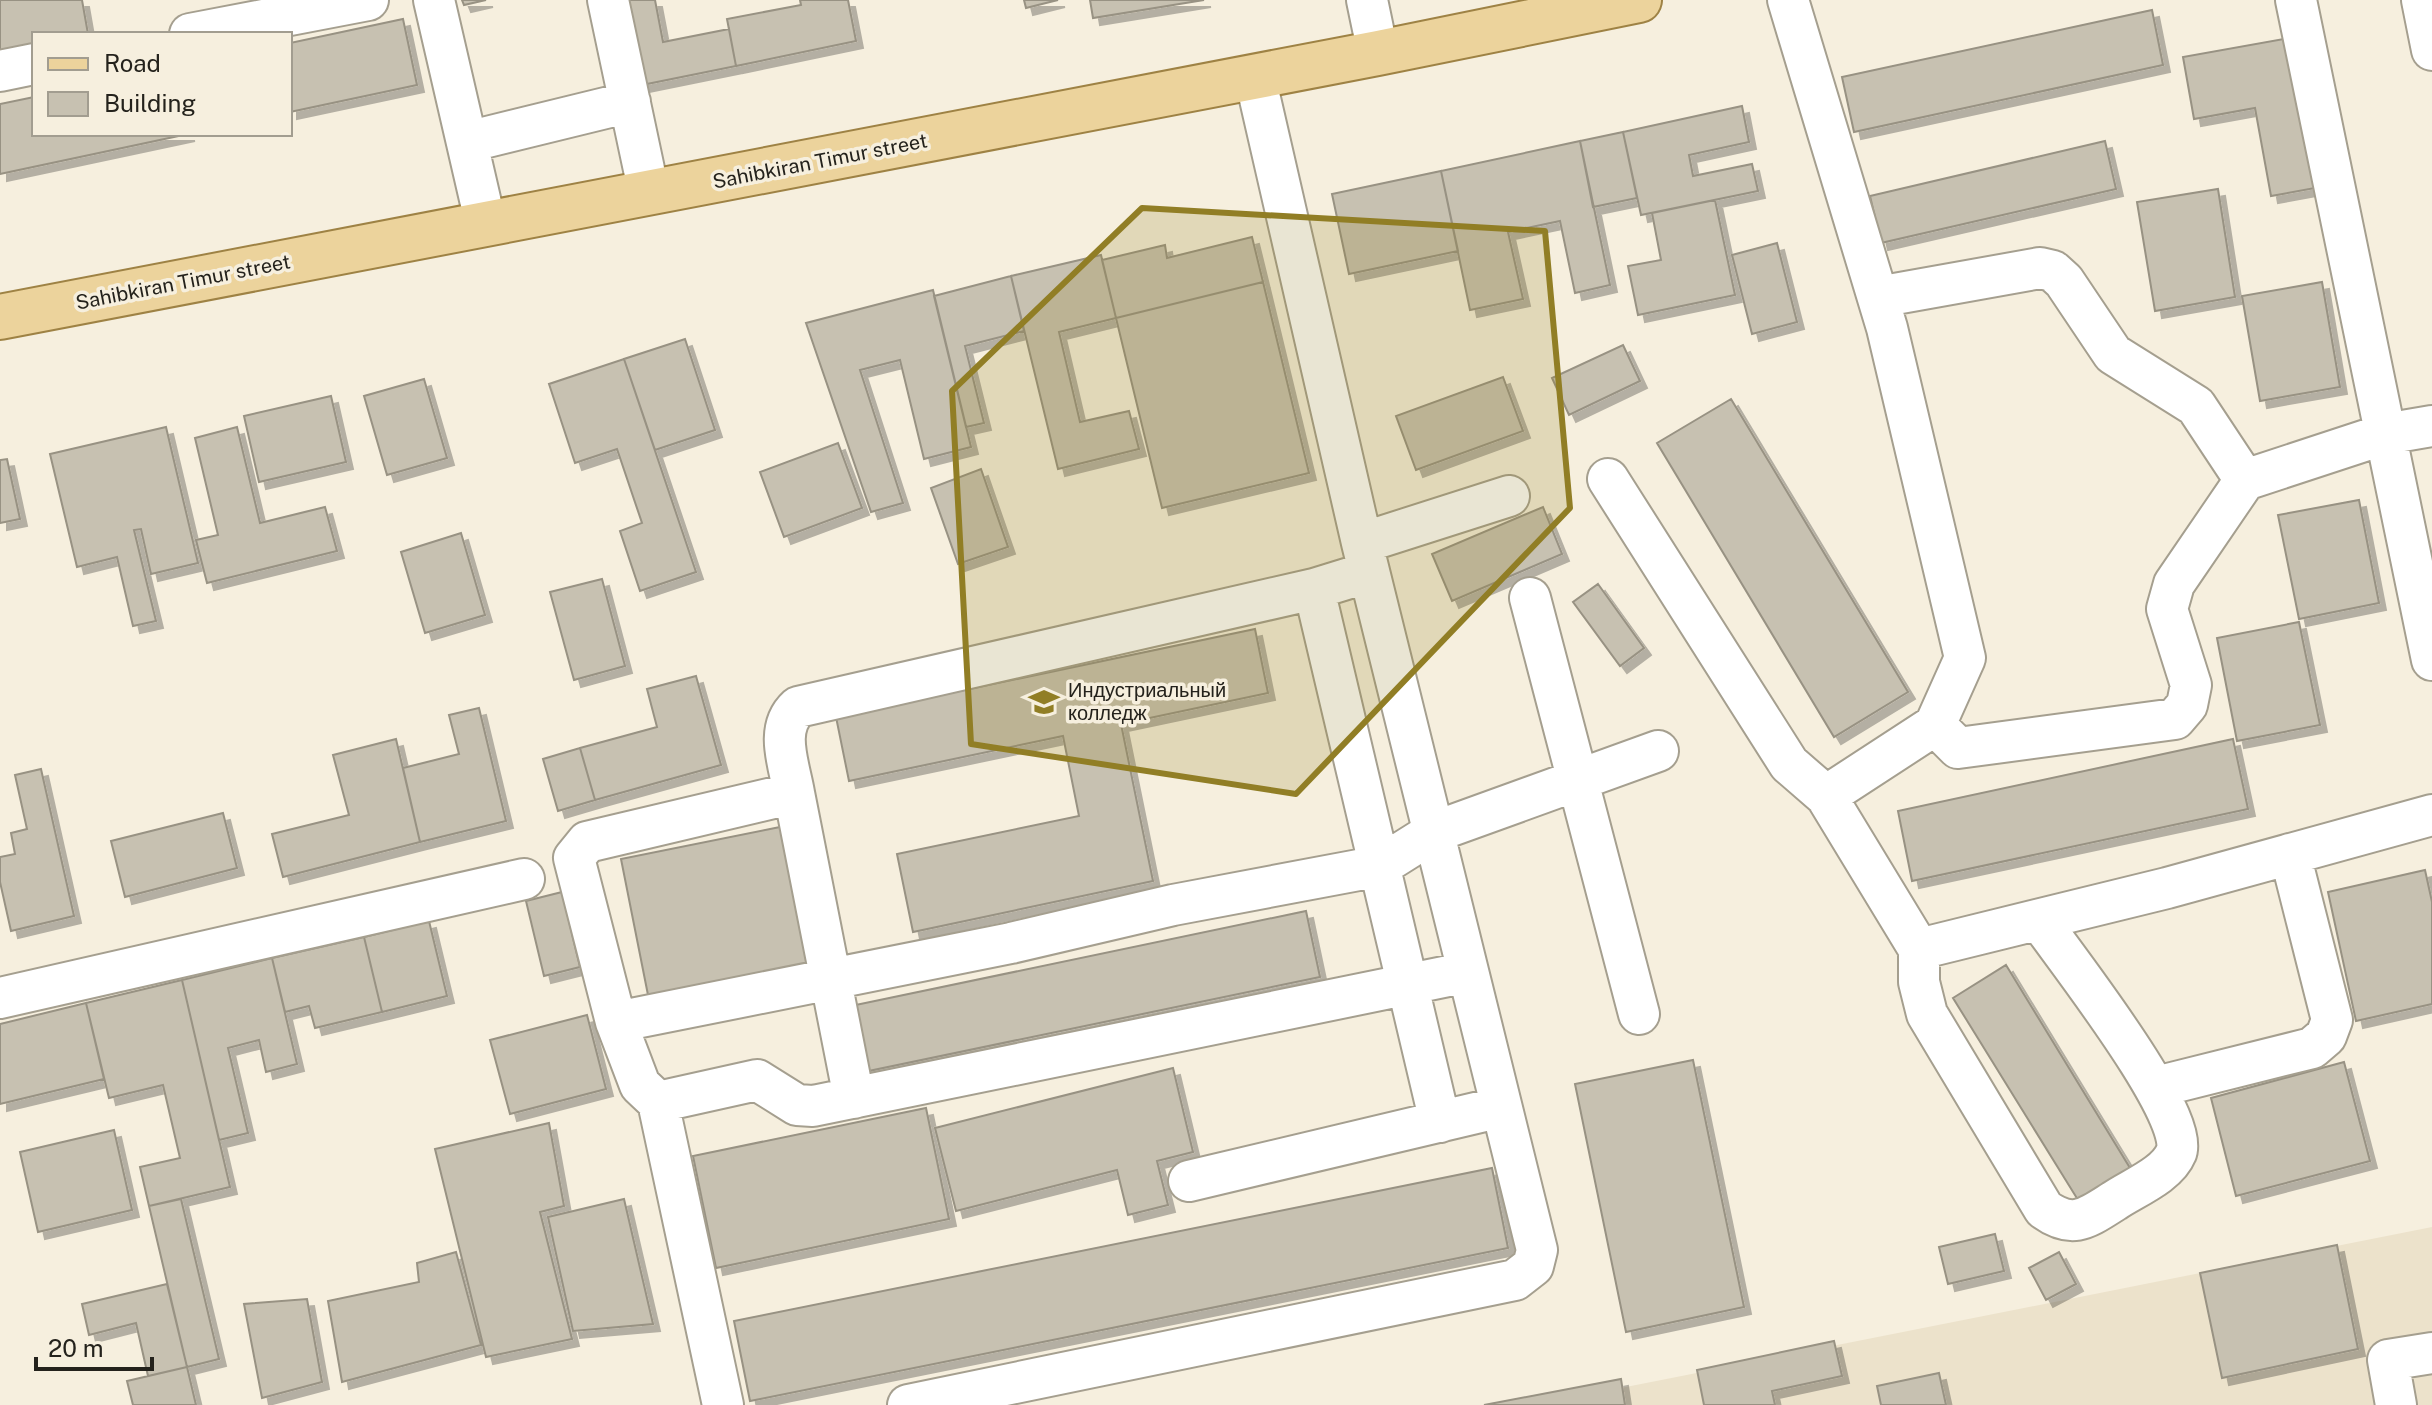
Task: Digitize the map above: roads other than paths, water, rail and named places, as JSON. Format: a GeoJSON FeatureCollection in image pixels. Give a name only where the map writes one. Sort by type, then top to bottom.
{"type":"FeatureCollection","features":[{"type":"Feature","properties":{"kind":"main road","name":"Sahibkiran Timur street"},"geometry":{"type":"LineString","coordinates":[[0,317],[1255,77],[1639,0]]}},
{"type":"Feature","properties":{"kind":"street"},"geometry":{"type":"LineString","coordinates":[[200,32],[368,0]]}},
{"type":"Feature","properties":{"kind":"street"},"geometry":{"type":"LineString","coordinates":[[434,0],[486,225]]}},
{"type":"Feature","properties":{"kind":"street"},"geometry":{"type":"LineString","coordinates":[[608,0],[649,193]]}},
{"type":"Feature","properties":{"kind":"street"},"geometry":{"type":"LineString","coordinates":[[1367,0],[1378,53]]}},
{"type":"Feature","properties":{"kind":"street"},"geometry":{"type":"LineString","coordinates":[[1788,0],[1878,297],[1965,658],[1935,725],[1826,796]]}},
{"type":"Feature","properties":{"kind":"street"},"geometry":{"type":"LineString","coordinates":[[2296,0],[2432,660]]}},
{"type":"Feature","properties":{"kind":"street"},"geometry":{"type":"LineString","coordinates":[[2422,0],[2432,50]]}},
{"type":"Feature","properties":{"kind":"street"},"geometry":{"type":"LineString","coordinates":[[0,71],[32,64]]}},
{"type":"Feature","properties":{"kind":"street"},"geometry":{"type":"LineString","coordinates":[[908,1405],[1515,1280],[1533,1266],[1537,1250],[1366,558],[1255,77]]}},
{"type":"Feature","properties":{"kind":"street"},"geometry":{"type":"LineString","coordinates":[[467,142],[630,102]]}},
{"type":"Feature","properties":{"kind":"street"},"geometry":{"type":"LineString","coordinates":[[1878,297],[2040,268],[2053,271],[2064,281],[2113,354],[2196,406],[2245,480]]}},
{"type":"Feature","properties":{"kind":"street"},"geometry":{"type":"LineString","coordinates":[[1935,725],[1958,748],[2175,719],[2187,705],[2191,685],[2167,609],[2174,584],[2245,480],[2385,434],[2432,426]]}},
{"type":"Feature","properties":{"kind":"street"},"geometry":{"type":"LineString","coordinates":[[1608,479],[1789,764],[1826,796],[1919,949],[1919,982],[1927,1014],[2044,1209],[2060,1221],[2084,1219],[2167,1167],[2178,1151],[2177,1128],[2156,1087],[2040,921]]}},
{"type":"Feature","properties":{"kind":"street"},"geometry":{"type":"LineString","coordinates":[[854,1098],[794,793],[784,732],[786,718],[798,707],[1314,589],[1366,558],[1509,496]]}},
{"type":"Feature","properties":{"kind":"street"},"geometry":{"type":"LineString","coordinates":[[1314,589],[1440,1122]]}},
{"type":"Feature","properties":{"kind":"street"},"geometry":{"type":"LineString","coordinates":[[1530,598],[1639,1014]]}},
{"type":"Feature","properties":{"kind":"street"},"geometry":{"type":"LineString","coordinates":[[1348,732],[1405,718]]}},
{"type":"Feature","properties":{"kind":"street"},"geometry":{"type":"LineString","coordinates":[[616,1022],[832,980],[1173,905],[1380,866],[1434,832],[1658,751]]}},
{"type":"Feature","properties":{"kind":"street"},"geometry":{"type":"LineString","coordinates":[[723,1405],[658,1102],[640,1085],[616,1022],[574,858],[578,849],[587,842],[794,793]]}},
{"type":"Feature","properties":{"kind":"street"},"geometry":{"type":"LineString","coordinates":[[1919,949],[2040,921],[2432,815]]}},
{"type":"Feature","properties":{"kind":"street"},"geometry":{"type":"LineString","coordinates":[[2156,1087],[2312,1048],[2326,1036],[2332,1020],[2290,854]]}},
{"type":"Feature","properties":{"kind":"street"},"geometry":{"type":"LineString","coordinates":[[0,998],[524,879]]}},
{"type":"Feature","properties":{"kind":"street"},"geometry":{"type":"LineString","coordinates":[[658,1102],[757,1080],[797,1105],[854,1098],[1468,972]]}},
{"type":"Feature","properties":{"kind":"street"},"geometry":{"type":"LineString","coordinates":[[1189,1181],[1501,1107]]}},
{"type":"Feature","properties":{"kind":"street"},"geometry":{"type":"LineString","coordinates":[[2396,1405],[2388,1360],[2432,1353]]}},
{"type":"Feature","properties":{"kind":"place","name":"Индустриальный колледж"},"geometry":{"type":"Point","coordinates":[1044,702]}}]}
